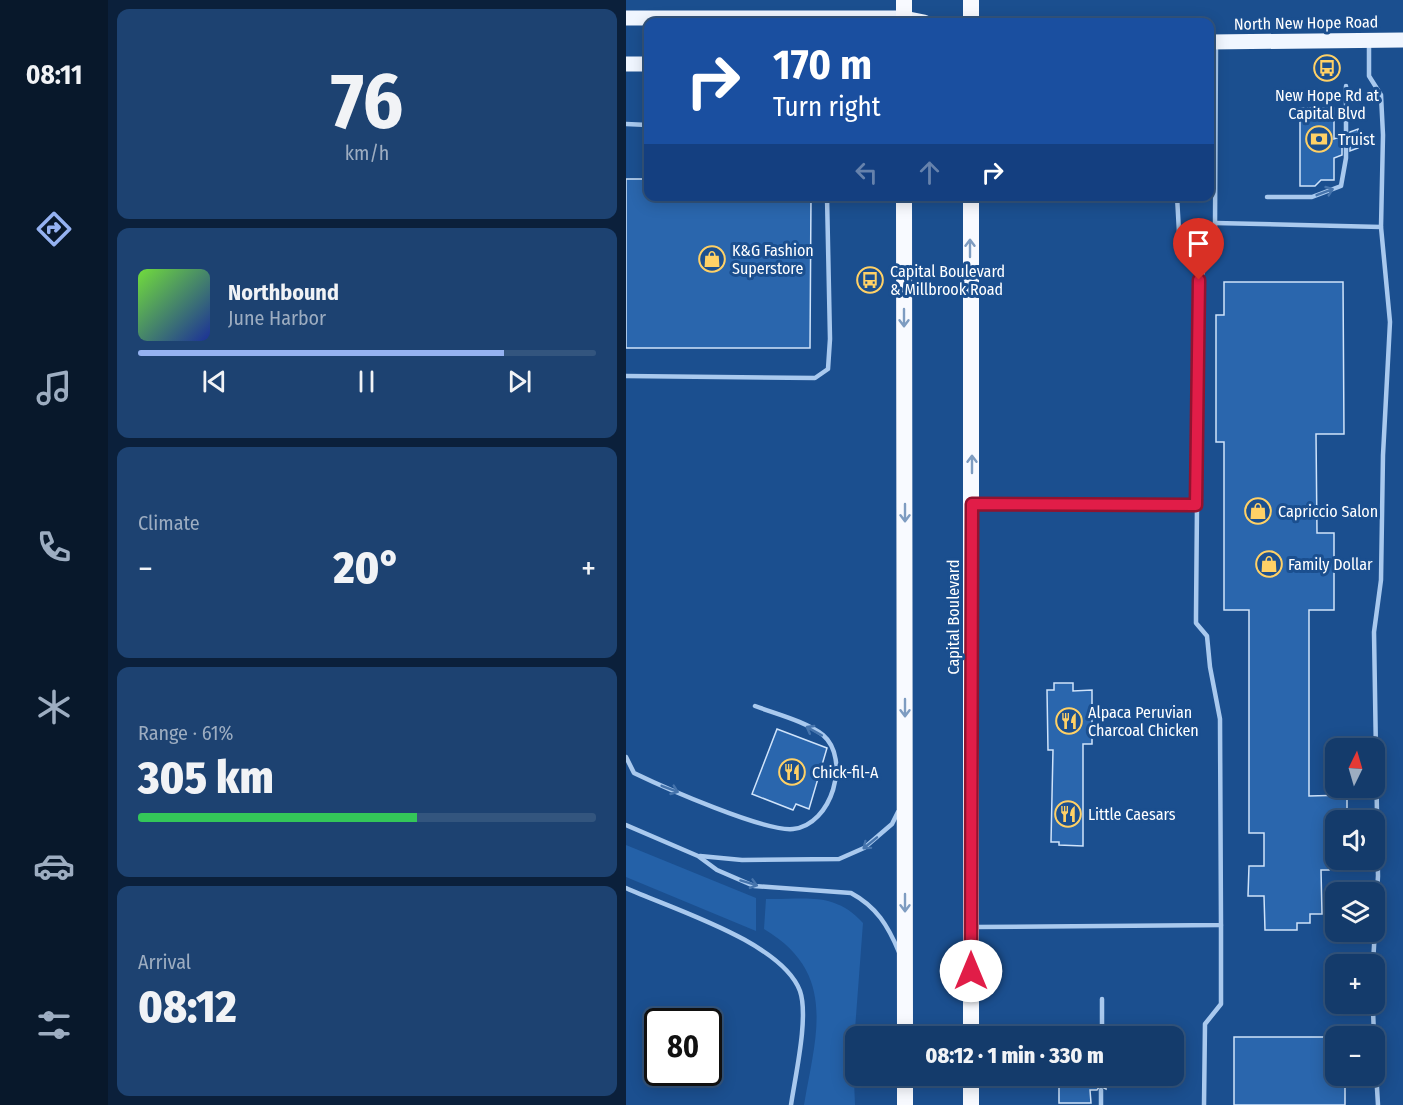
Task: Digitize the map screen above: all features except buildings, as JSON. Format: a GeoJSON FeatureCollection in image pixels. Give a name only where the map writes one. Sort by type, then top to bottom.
{"type":"FeatureCollection","features":[{"type":"Feature","properties":{"kind":"highway"},"geometry":{"type":"LineString","coordinates":[[904,0],[904,18]]}},
{"type":"Feature","properties":{"kind":"highway"},"geometry":{"type":"LineString","coordinates":[[971,0],[971,18]]}},
{"type":"Feature","properties":{"kind":"highway"},"geometry":{"type":"LineString","coordinates":[[904,201],[905,1026]]}},
{"type":"Feature","properties":{"kind":"highway","name":"Capital Boulevard"},"geometry":{"type":"LineString","coordinates":[[971,201],[971,1026]]}},
{"type":"Feature","properties":{"kind":"highway"},"geometry":{"type":"LineString","coordinates":[[905,1086],[905,1105]]}},
{"type":"Feature","properties":{"kind":"highway"},"geometry":{"type":"LineString","coordinates":[[971,1086],[971,1105]]}},
{"type":"Feature","properties":{"kind":"main road"},"geometry":{"type":"LineString","coordinates":[[626,18],[644,18]]}},
{"type":"Feature","properties":{"kind":"main road","name":"North New Hope Road"},"geometry":{"type":"LineString","coordinates":[[1214,42],[1403,40]]}},
{"type":"Feature","properties":{"kind":"main road"},"geometry":{"type":"LineString","coordinates":[[626,64],[644,64]]}},
{"type":"Feature","properties":{"kind":"lane"},"geometry":{"type":"LineString","coordinates":[[1370,40],[1368,76],[1381,95],[1383,135],[1381,227],[1390,322],[1383,455],[1381,580],[1374,632],[1378,876],[1374,954]]}},
{"type":"Feature","properties":{"kind":"lane"},"geometry":{"type":"LineString","coordinates":[[1267,197],[1312,197],[1341,186],[1346,158],[1346,86]]}},
{"type":"Feature","properties":{"kind":"lane"},"geometry":{"type":"LineString","coordinates":[[626,124],[644,125]]}},
{"type":"Feature","properties":{"kind":"lane"},"geometry":{"type":"LineString","coordinates":[[1204,1105],[1205,1024],[1221,1004],[1220,719],[1210,668],[1207,636],[1196,624],[1199,286],[1215,223],[1214,132]]}},
{"type":"Feature","properties":{"kind":"lane"},"geometry":{"type":"LineString","coordinates":[[626,376],[815,378],[828,369],[830,339],[827,201]]}},
{"type":"Feature","properties":{"kind":"lane"},"geometry":{"type":"LineString","coordinates":[[1177,201],[1179,232]]}},
{"type":"Feature","properties":{"kind":"lane"},"geometry":{"type":"LineString","coordinates":[[1215,223],[1381,227]]}},
{"type":"Feature","properties":{"kind":"lane"},"geometry":{"type":"LineString","coordinates":[[972,504],[1196,505]]}},
{"type":"Feature","properties":{"kind":"lane"},"geometry":{"type":"LineString","coordinates":[[626,756],[634,773],[717,807],[768,825],[792,829],[809,825],[823,812],[832,795],[835,775],[834,748],[822,734],[755,706]]}},
{"type":"Feature","properties":{"kind":"lane"},"geometry":{"type":"LineString","coordinates":[[698,856],[742,860],[839,859],[864,848],[892,824],[905,798]]}},
{"type":"Feature","properties":{"kind":"lane"},"geometry":{"type":"LineString","coordinates":[[626,825],[698,856],[717,870],[754,886],[851,893],[864,900],[881,916],[905,965]]}},
{"type":"Feature","properties":{"kind":"lane"},"geometry":{"type":"LineString","coordinates":[[626,888],[730,932],[779,962],[800,992],[802,1036],[791,1105]]}},
{"type":"Feature","properties":{"kind":"lane"},"geometry":{"type":"LineString","coordinates":[[971,927],[1221,925]]}},
{"type":"Feature","properties":{"kind":"lane"},"geometry":{"type":"LineString","coordinates":[[1102,999],[1102,1026]]}},
{"type":"Feature","properties":{"kind":"lane"},"geometry":{"type":"LineString","coordinates":[[1377,1086],[1378,1105]]}},
{"type":"Feature","properties":{"kind":"lane"},"geometry":{"type":"LineString","coordinates":[[1101,1090],[1101,1105]]}},
{"type":"Feature","properties":{"kind":"shaded area"},"geometry":{"type":"Polygon","coordinates":[[[626,845],[756,898],[756,931],[626,877],[626,845]]]}},
{"type":"Feature","properties":{"kind":"shaded area"},"geometry":{"type":"Polygon","coordinates":[[[766,899],[818,899],[841,906],[863,923],[855,1026],[845,1026],[845,1086],[854,1086],[855,1105],[804,1105],[816,1030],[816,1007],[812,985],[803,965],[787,946],[764,929],[766,899]]]}},
{"type":"Feature","properties":{"kind":"place","name":"New Hope Rd at Capital Blvd"},"geometry":{"type":"Point","coordinates":[1327,68]}},
{"type":"Feature","properties":{"kind":"place","name":"Truist"},"geometry":{"type":"Point","coordinates":[1319,139]}},
{"type":"Feature","properties":{"kind":"place","name":"K&G Fashion Superstore"},"geometry":{"type":"Point","coordinates":[712,259]}},
{"type":"Feature","properties":{"kind":"place","name":"Capital Boulevard & Millbrook Road"},"geometry":{"type":"Point","coordinates":[870,280]}},
{"type":"Feature","properties":{"kind":"place","name":"Capriccio Salon"},"geometry":{"type":"Point","coordinates":[1258,511]}},
{"type":"Feature","properties":{"kind":"place","name":"Family Dollar"},"geometry":{"type":"Point","coordinates":[1269,564]}},
{"type":"Feature","properties":{"kind":"place","name":"Alpaca Peruvian Charcoal Chicken"},"geometry":{"type":"Point","coordinates":[1069,721]}},
{"type":"Feature","properties":{"kind":"place","name":"Chick-fil-A"},"geometry":{"type":"Point","coordinates":[792,772]}},
{"type":"Feature","properties":{"kind":"place","name":"Little Caesars"},"geometry":{"type":"Point","coordinates":[1068,814]}},
{"type":"Feature","properties":{"kind":"route"},"geometry":{"type":"LineString","coordinates":[[971,971],[972,504],[1196,505],[1199,280]]}}]}
